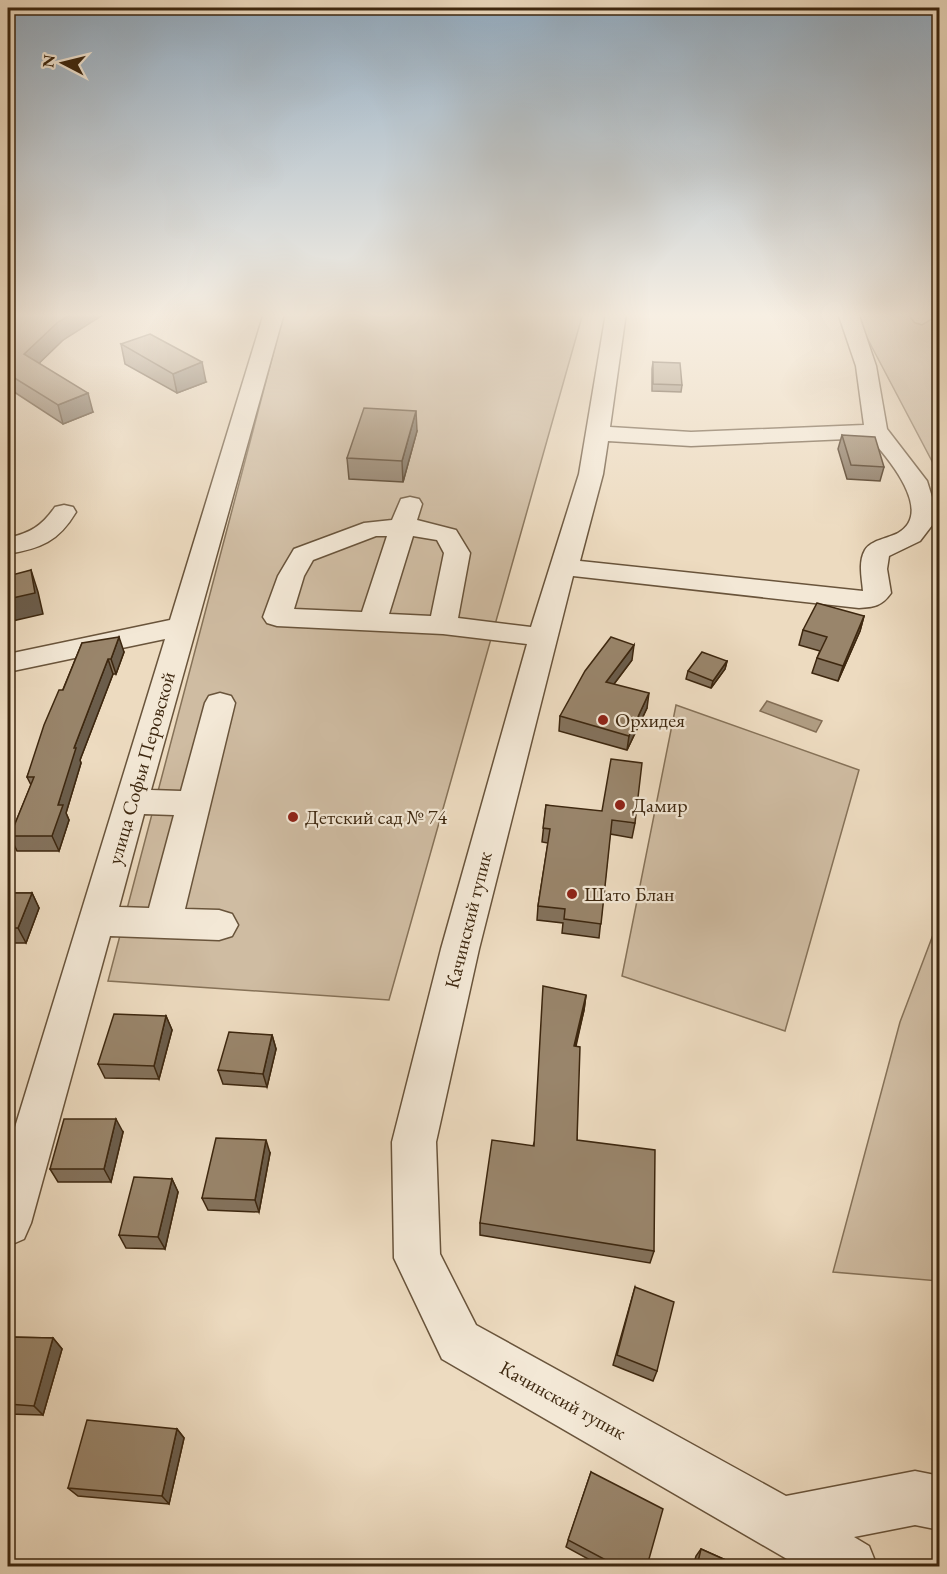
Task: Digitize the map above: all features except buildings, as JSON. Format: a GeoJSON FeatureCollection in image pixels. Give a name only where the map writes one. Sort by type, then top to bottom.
{"type":"FeatureCollection","features":[{"type":"Feature","properties":{"kind":"street","name":"улица Софьи Перовской"},"geometry":{"type":"LineString","coordinates":[[8,1223],[252,386]]}},
{"type":"Feature","properties":{"kind":"street","name":"Качинский тупик"},"geometry":{"type":"LineString","coordinates":[[604,386],[591,474],[565,567],[559,576],[460,949],[414,1142],[417,1258],[459,1342],[782,1524],[849,1566]]}},
{"type":"Feature","properties":{"kind":"street"},"geometry":{"type":"LineString","coordinates":[[565,567],[748,589],[859,600],[871,599],[877,593],[874,569],[877,552],[910,536],[923,522],[925,503],[919,483],[906,464],[876,431],[869,386]]}},
{"type":"Feature","properties":{"kind":"street"},"geometry":{"type":"LineString","coordinates":[[596,433],[691,439],[876,431]]}},
{"type":"Feature","properties":{"kind":"street"},"geometry":{"type":"LineString","coordinates":[[373,621],[410,504]]}},
{"type":"Feature","properties":{"kind":"street"},"geometry":{"type":"LineString","coordinates":[[8,546],[46,536],[56,528],[64,512]]}},
{"type":"Feature","properties":{"kind":"street"},"geometry":{"type":"LineString","coordinates":[[443,625],[457,553],[447,536],[418,528],[373,528],[303,555],[291,576],[277,617],[443,625],[543,637]]}},
{"type":"Feature","properties":{"kind":"street"},"geometry":{"type":"LineString","coordinates":[[8,663],[182,626]]}},
{"type":"Feature","properties":{"kind":"street"},"geometry":{"type":"LineString","coordinates":[[163,924],[220,703]]}},
{"type":"Feature","properties":{"kind":"street"},"geometry":{"type":"LineString","coordinates":[[131,802],[194,802]]}},
{"type":"Feature","properties":{"kind":"street"},"geometry":{"type":"LineString","coordinates":[[96,921],[219,926]]}},
{"type":"Feature","properties":{"kind":"street"},"geometry":{"type":"LineString","coordinates":[[782,1524],[915,1498],[939,1503]]}},
{"type":"Feature","properties":{"kind":"shaded area"},"geometry":{"type":"Polygon","coordinates":[[[265,386],[562,386],[389,1000],[108,981],[265,386]]]}},
{"type":"Feature","properties":{"kind":"shaded area"},"geometry":{"type":"Polygon","coordinates":[[[893,386],[939,386],[939,467],[934,465],[893,386]]]}},
{"type":"Feature","properties":{"kind":"shaded area"},"geometry":{"type":"Polygon","coordinates":[[[767,701],[822,721],[816,732],[760,711],[767,701]]]}},
{"type":"Feature","properties":{"kind":"shaded area"},"geometry":{"type":"Polygon","coordinates":[[[676,705],[859,770],[785,1031],[622,976],[676,705]]]}},
{"type":"Feature","properties":{"kind":"shaded area"},"geometry":{"type":"Polygon","coordinates":[[[939,919],[939,1281],[833,1272],[900,1022],[939,919]]]}},
{"type":"Feature","properties":{"kind":"place","name":"Орхидея"},"geometry":{"type":"Point","coordinates":[603,720]}},
{"type":"Feature","properties":{"kind":"place","name":"Дамир"},"geometry":{"type":"Point","coordinates":[620,805]}},
{"type":"Feature","properties":{"kind":"place","name":"Детский сад № 74"},"geometry":{"type":"Point","coordinates":[293,817]}},
{"type":"Feature","properties":{"kind":"place","name":"Шато Блан"},"geometry":{"type":"Point","coordinates":[572,894]}}]}
